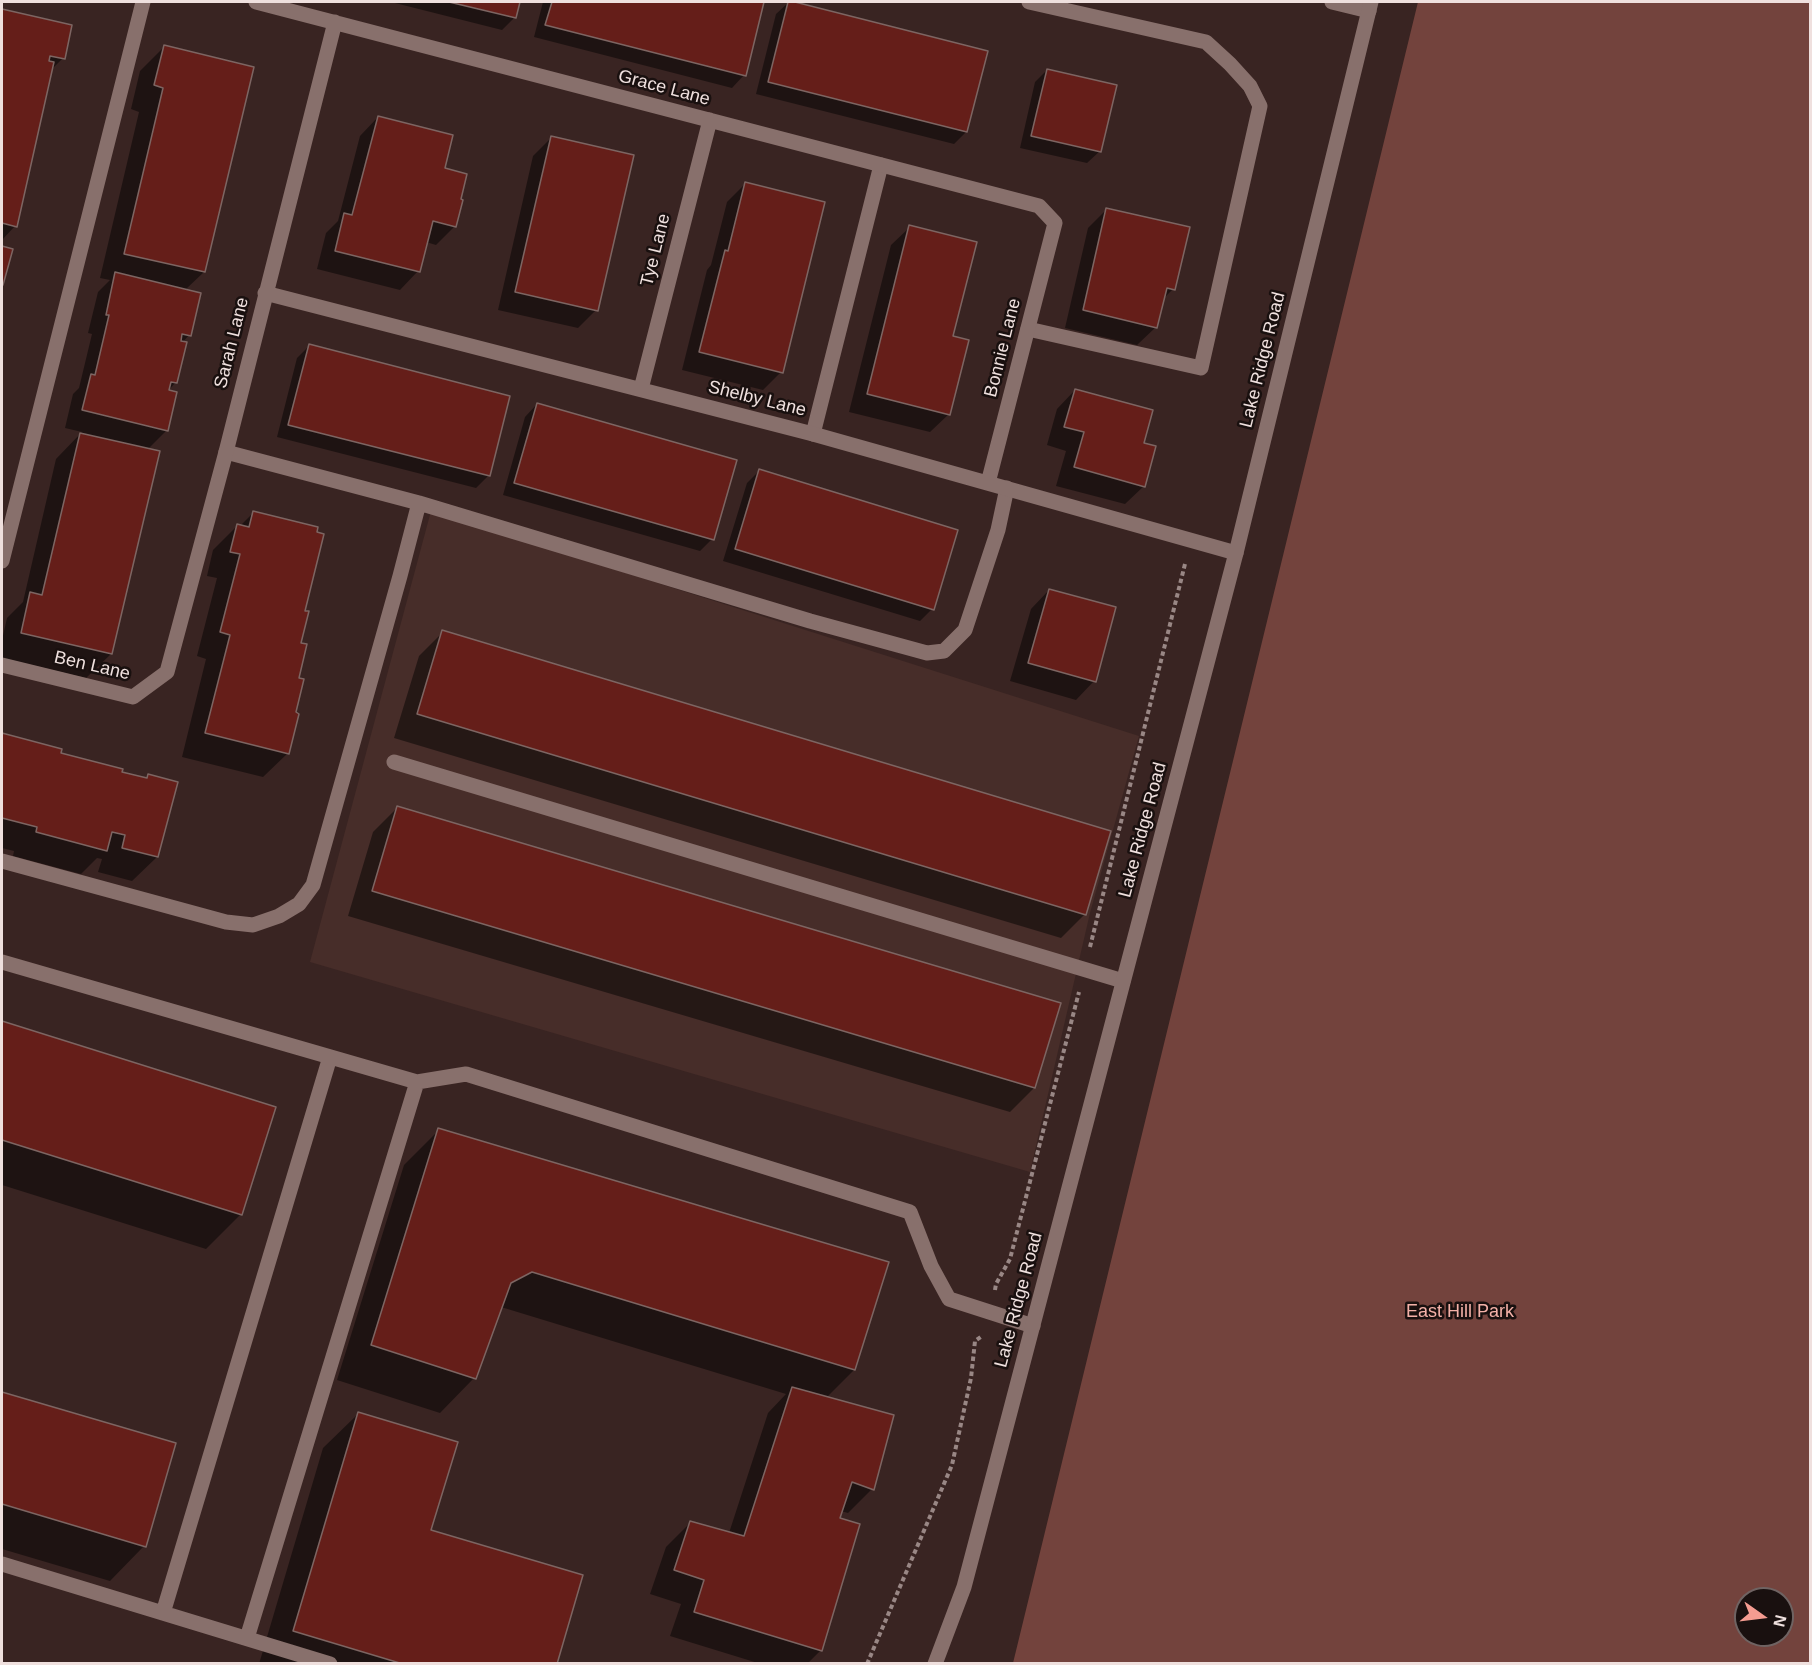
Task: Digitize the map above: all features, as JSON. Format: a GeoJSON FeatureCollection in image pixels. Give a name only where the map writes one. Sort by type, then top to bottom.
{"type":"FeatureCollection","features":[{"type":"Feature","properties":{"kind":"street"},"geometry":{"type":"LineString","coordinates":[[2,561],[142,2]]}},
{"type":"Feature","properties":{"kind":"street","name":"Grace Lane"},"geometry":{"type":"LineString","coordinates":[[261,2],[1039,206],[1055,223]]}},
{"type":"Feature","properties":{"kind":"street"},"geometry":{"type":"LineString","coordinates":[[1028,329],[1201,368],[1260,106],[1250,86],[1206,42],[1029,2]]}},
{"type":"Feature","properties":{"kind":"street"},"geometry":{"type":"LineString","coordinates":[[1332,2],[1370,6]]}},
{"type":"Feature","properties":{"kind":"street","name":"Lake Ridge Road"},"geometry":{"type":"LineString","coordinates":[[935,1664],[964,1587],[1124,981],[1236,553],[1370,6]]}},
{"type":"Feature","properties":{"kind":"street","name":"Sarah Lane"},"geometry":{"type":"LineString","coordinates":[[167,672],[226,452],[334,22]]}},
{"type":"Feature","properties":{"kind":"street","name":"Tye Lane"},"geometry":{"type":"LineString","coordinates":[[641,389],[710,120]]}},
{"type":"Feature","properties":{"kind":"street"},"geometry":{"type":"LineString","coordinates":[[813,434],[881,165]]}},
{"type":"Feature","properties":{"kind":"street","name":"Bonnie Lane"},"geometry":{"type":"LineString","coordinates":[[988,483],[1055,223]]}},
{"type":"Feature","properties":{"kind":"street","name":"Shelby Lane"},"geometry":{"type":"LineString","coordinates":[[265,293],[813,434],[1236,553]]}},
{"type":"Feature","properties":{"kind":"street"},"geometry":{"type":"LineString","coordinates":[[226,452],[419,503],[788,614],[927,653],[944,651],[965,630],[998,530],[1007,488]]}},
{"type":"Feature","properties":{"kind":"street"},"geometry":{"type":"LineString","coordinates":[[2,861],[226,922],[253,924],[279,916],[299,904],[313,885],[419,503]]}},
{"type":"Feature","properties":{"kind":"street","name":"Ben Lane"},"geometry":{"type":"LineString","coordinates":[[2,665],[133,697],[167,672]]}},
{"type":"Feature","properties":{"kind":"street"},"geometry":{"type":"LineString","coordinates":[[394,762],[1124,981]]}},
{"type":"Feature","properties":{"kind":"street"},"geometry":{"type":"LineString","coordinates":[[2,962],[417,1082],[466,1074],[910,1212],[931,1266],[950,1299],[1033,1326]]}},
{"type":"Feature","properties":{"kind":"street"},"geometry":{"type":"LineString","coordinates":[[163,1613],[330,1057]]}},
{"type":"Feature","properties":{"kind":"street"},"geometry":{"type":"LineString","coordinates":[[247,1638],[417,1082]]}},
{"type":"Feature","properties":{"kind":"street"},"geometry":{"type":"LineString","coordinates":[[2,1564],[330,1664]]}},
{"type":"Feature","properties":{"kind":"path"},"geometry":{"type":"LineString","coordinates":[[867,1664],[952,1466],[971,1378],[975,1341],[987,1332],[996,1284],[1010,1259],[1191,540]]}},
{"type":"Feature","properties":{"kind":"shaded area"},"geometry":{"type":"Polygon","coordinates":[[[431,511],[1139,736],[1090,913],[1030,1172],[310,962],[431,511]]]}},
{"type":"Feature","properties":{"kind":"green space","name":"East Hill Park"},"geometry":{"type":"Polygon","coordinates":[[[1418,2],[1810,2],[1810,1663],[1013,1663],[1418,2]]]}},
{"type":"Feature","properties":{"kind":"building"},"geometry":{"type":"Polygon","coordinates":[[[449,2],[520,2],[516,18],[449,2]]]}},
{"type":"Feature","properties":{"kind":"building"},"geometry":{"type":"Polygon","coordinates":[[[552,2],[764,2],[746,76],[545,25],[552,2]]]}},
{"type":"Feature","properties":{"kind":"building"},"geometry":{"type":"Polygon","coordinates":[[[788,2],[988,51],[967,132],[768,82],[788,2]]]}},
{"type":"Feature","properties":{"kind":"building"},"geometry":{"type":"Polygon","coordinates":[[[2,9],[72,25],[65,59],[50,56],[49,61],[54,62],[17,227],[2,223],[2,9]]]}},
{"type":"Feature","properties":{"kind":"building"},"geometry":{"type":"Polygon","coordinates":[[[164,45],[254,67],[205,272],[124,254],[163,88],[154,85],[164,45]]]}},
{"type":"Feature","properties":{"kind":"building"},"geometry":{"type":"Polygon","coordinates":[[[1047,69],[1117,85],[1101,152],[1031,136],[1047,69]]]}},
{"type":"Feature","properties":{"kind":"building"},"geometry":{"type":"Polygon","coordinates":[[[378,116],[453,135],[445,168],[467,174],[456,227],[433,221],[420,272],[335,251],[344,213],[352,215],[378,116]]]}},
{"type":"Feature","properties":{"kind":"building"},"geometry":{"type":"Polygon","coordinates":[[[551,136],[634,155],[598,311],[515,292],[551,136]]]}},
{"type":"Feature","properties":{"kind":"building"},"geometry":{"type":"Polygon","coordinates":[[[745,182],[825,202],[783,373],[699,352],[745,182]]]}},
{"type":"Feature","properties":{"kind":"building"},"geometry":{"type":"Polygon","coordinates":[[[1106,208],[1190,227],[1175,290],[1167,288],[1157,328],[1083,310],[1106,208]]]}},
{"type":"Feature","properties":{"kind":"building"},"geometry":{"type":"Polygon","coordinates":[[[909,225],[977,242],[953,336],[969,340],[950,415],[867,394],[909,225]]]}},
{"type":"Feature","properties":{"kind":"building"},"geometry":{"type":"Polygon","coordinates":[[[2,246],[13,249],[3,285],[2,285],[2,246]]]}},
{"type":"Feature","properties":{"kind":"building"},"geometry":{"type":"Polygon","coordinates":[[[115,272],[201,293],[191,336],[182,334],[181,341],[187,342],[177,383],[171,382],[169,390],[177,392],[168,431],[82,410],[91,374],[95,375],[109,315],[106,315],[115,272]]]}},
{"type":"Feature","properties":{"kind":"building"},"geometry":{"type":"Polygon","coordinates":[[[309,344],[510,396],[490,476],[288,425],[309,344]]]}},
{"type":"Feature","properties":{"kind":"building"},"geometry":{"type":"Polygon","coordinates":[[[1075,389],[1153,410],[1144,443],[1156,446],[1145,487],[1074,467],[1084,432],[1064,427],[1075,389]]]}},
{"type":"Feature","properties":{"kind":"building"},"geometry":{"type":"Polygon","coordinates":[[[537,403],[737,460],[714,540],[514,483],[537,403]]]}},
{"type":"Feature","properties":{"kind":"building"},"geometry":{"type":"Polygon","coordinates":[[[80,433],[160,451],[112,654],[21,633],[30,592],[42,595],[80,433]]]}},
{"type":"Feature","properties":{"kind":"building"},"geometry":{"type":"Polygon","coordinates":[[[759,469],[958,530],[934,610],[735,549],[759,469]]]}},
{"type":"Feature","properties":{"kind":"building"},"geometry":{"type":"Polygon","coordinates":[[[253,511],[318,527],[317,532],[324,534],[305,611],[309,611],[301,643],[307,644],[299,678],[304,679],[296,712],[299,714],[289,754],[205,733],[230,635],[220,632],[240,554],[230,552],[237,524],[249,527],[253,511]]]}},
{"type":"Feature","properties":{"kind":"building"},"geometry":{"type":"Polygon","coordinates":[[[1049,589],[1116,607],[1096,682],[1028,663],[1049,589]]]}},
{"type":"Feature","properties":{"kind":"building"},"geometry":{"type":"Polygon","coordinates":[[[442,630],[1111,831],[1086,915],[417,714],[442,630]]]}},
{"type":"Feature","properties":{"kind":"building"},"geometry":{"type":"Polygon","coordinates":[[[2,733],[62,749],[61,753],[123,769],[122,772],[147,778],[148,774],[178,782],[158,857],[122,848],[125,835],[112,832],[107,851],[36,832],[37,827],[2,818],[2,733]]]}},
{"type":"Feature","properties":{"kind":"building"},"geometry":{"type":"Polygon","coordinates":[[[397,806],[1061,1003],[1035,1088],[372,891],[397,806]]]}},
{"type":"Feature","properties":{"kind":"building"},"geometry":{"type":"Polygon","coordinates":[[[2,1021],[276,1107],[242,1215],[2,1140],[2,1021]]]}},
{"type":"Feature","properties":{"kind":"building"},"geometry":{"type":"Polygon","coordinates":[[[438,1128],[889,1262],[855,1370],[532,1272],[511,1283],[476,1379],[371,1345],[438,1128]]]}},
{"type":"Feature","properties":{"kind":"building"},"geometry":{"type":"Polygon","coordinates":[[[792,1387],[894,1415],[874,1490],[852,1482],[840,1518],[860,1524],[822,1651],[694,1612],[704,1580],[674,1570],[690,1521],[744,1536],[792,1387]]]}},
{"type":"Feature","properties":{"kind":"building"},"geometry":{"type":"Polygon","coordinates":[[[2,1392],[176,1443],[146,1547],[2,1504],[2,1392]]]}},
{"type":"Feature","properties":{"kind":"building"},"geometry":{"type":"Polygon","coordinates":[[[358,1412],[458,1442],[431,1530],[583,1575],[557,1664],[403,1664],[293,1631],[358,1412]]]}}]}
